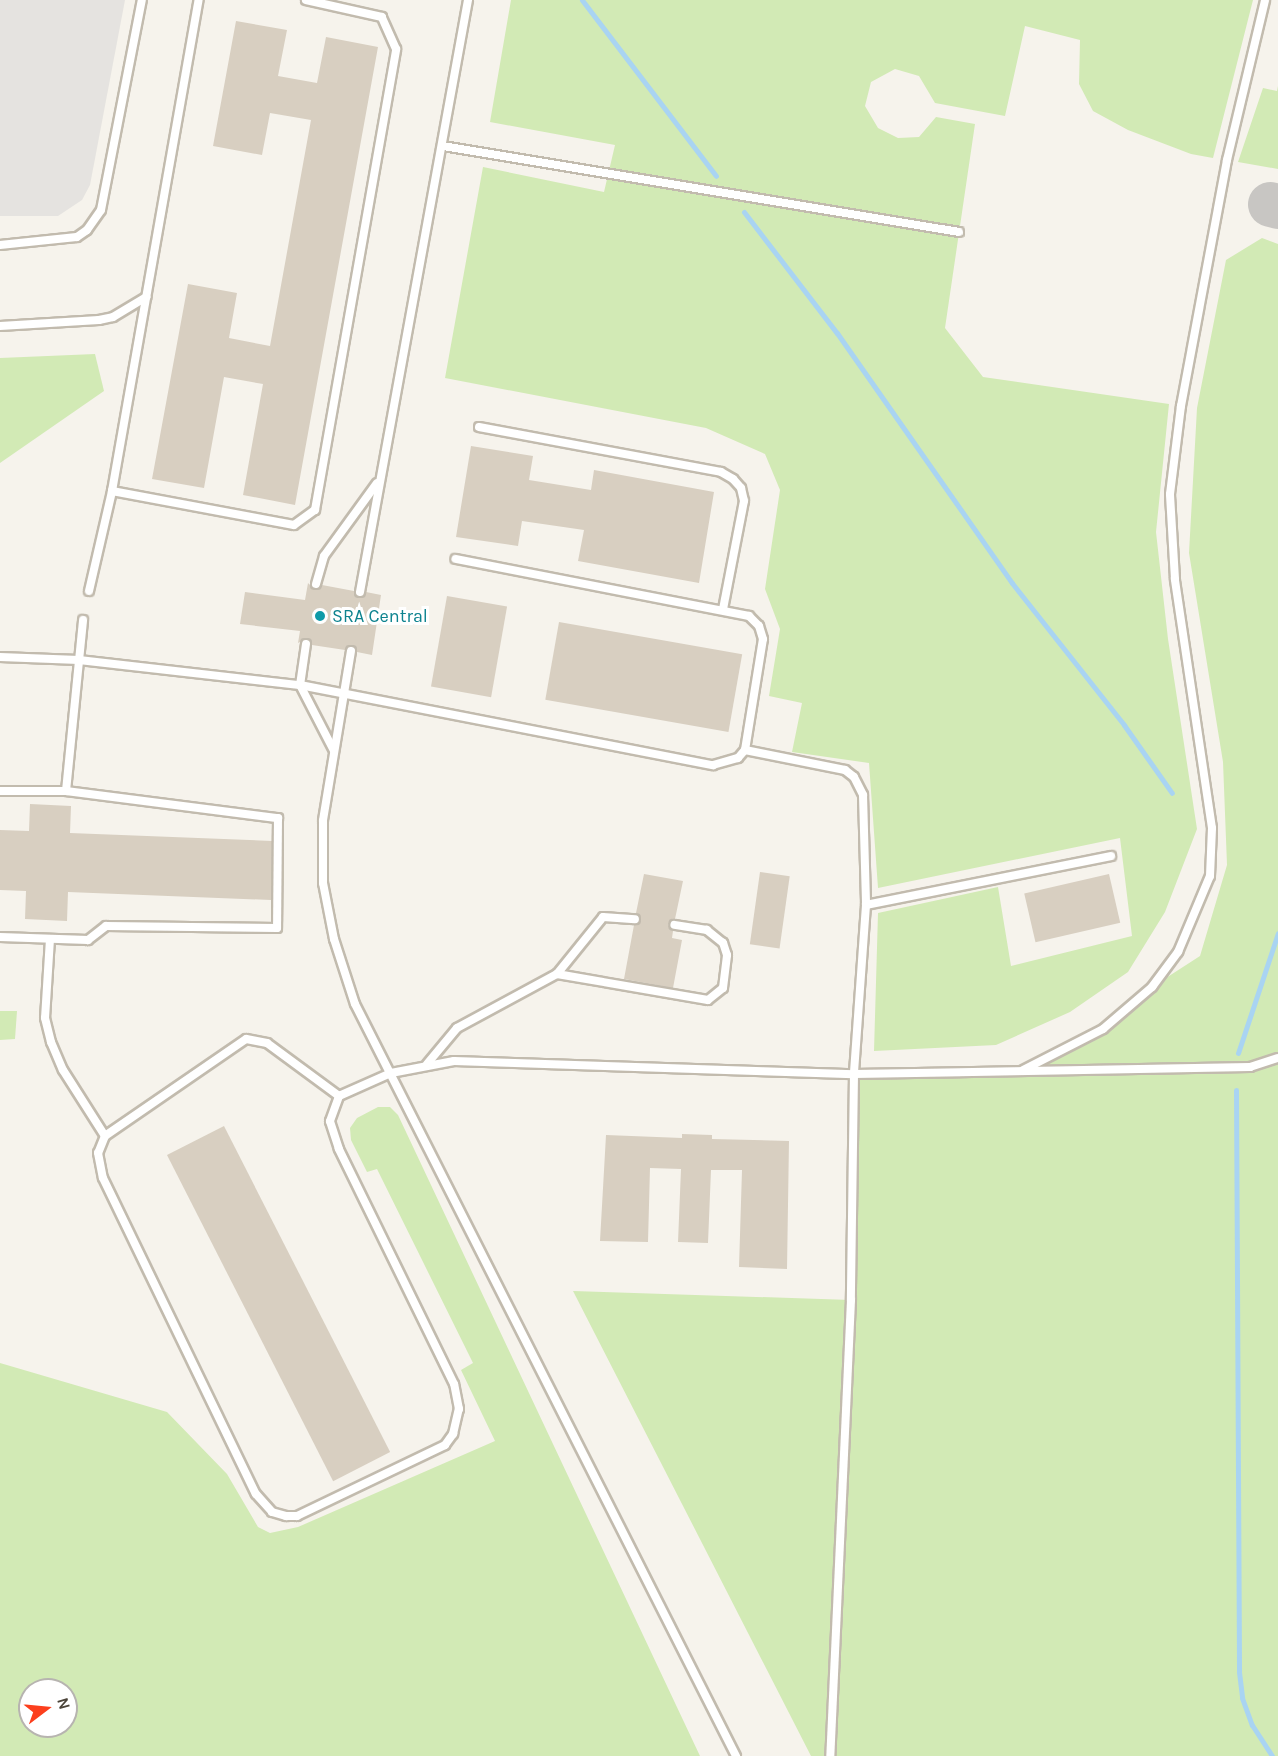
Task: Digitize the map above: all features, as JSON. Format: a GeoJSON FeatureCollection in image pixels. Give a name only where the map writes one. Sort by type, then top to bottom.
{"type":"FeatureCollection","features":[{"type":"Feature","properties":{"kind":"lane"},"geometry":{"type":"LineString","coordinates":[[0,245],[77,237],[87,230],[101,210],[142,0]]}},
{"type":"Feature","properties":{"kind":"lane"},"geometry":{"type":"LineString","coordinates":[[88,591],[112,490],[199,0]]}},
{"type":"Feature","properties":{"kind":"lane"},"geometry":{"type":"LineString","coordinates":[[112,490],[294,525],[315,510],[396,49],[382,17],[307,0]]}},
{"type":"Feature","properties":{"kind":"lane"},"geometry":{"type":"LineString","coordinates":[[360,592],[378,482],[443,146],[468,0]]}},
{"type":"Feature","properties":{"kind":"lane"},"geometry":{"type":"LineString","coordinates":[[1022,1071],[1103,1029],[1152,987],[1178,952],[1210,876],[1212,828],[1175,579],[1170,494],[1181,406],[1227,160],[1265,0]]}},
{"type":"Feature","properties":{"kind":"lane"},"geometry":{"type":"LineString","coordinates":[[443,146],[959,232]]}},
{"type":"Feature","properties":{"kind":"lane"},"geometry":{"type":"LineString","coordinates":[[0,326],[99,320],[113,317],[146,297]]}},
{"type":"Feature","properties":{"kind":"lane"},"geometry":{"type":"LineString","coordinates":[[479,427],[721,472],[733,479],[741,488],[744,501],[723,609]]}},
{"type":"Feature","properties":{"kind":"lane"},"geometry":{"type":"LineString","coordinates":[[316,584],[324,556],[378,482]]}},
{"type":"Feature","properties":{"kind":"lane"},"geometry":{"type":"LineString","coordinates":[[0,657],[79,660],[300,685],[713,765],[738,758],[745,750],[763,639],[759,626],[749,616],[723,609],[455,560]]}},
{"type":"Feature","properties":{"kind":"lane"},"geometry":{"type":"LineString","coordinates":[[66,791],[83,620]]}},
{"type":"Feature","properties":{"kind":"lane"},"geometry":{"type":"LineString","coordinates":[[306,644],[300,685],[334,751]]}},
{"type":"Feature","properties":{"kind":"lane"},"geometry":{"type":"LineString","coordinates":[[351,651],[323,821],[323,883],[334,939],[355,1004],[736,1756]]}},
{"type":"Feature","properties":{"kind":"lane"},"geometry":{"type":"LineString","coordinates":[[745,750],[844,770],[854,777],[863,795],[866,905],[854,1074],[851,1300],[830,1756]]}},
{"type":"Feature","properties":{"kind":"lane"},"geometry":{"type":"LineString","coordinates":[[0,791],[66,791],[278,818],[277,928],[106,926],[88,940],[0,937]]}},
{"type":"Feature","properties":{"kind":"lane"},"geometry":{"type":"LineString","coordinates":[[866,905],[1111,856]]}},
{"type":"Feature","properties":{"kind":"lane"},"geometry":{"type":"LineString","coordinates":[[428,1064],[457,1028],[557,974],[603,917],[635,919]]}},
{"type":"Feature","properties":{"kind":"lane"},"geometry":{"type":"LineString","coordinates":[[557,974],[708,1000],[723,988],[727,955],[723,943],[707,930],[674,925]]}},
{"type":"Feature","properties":{"kind":"lane"},"geometry":{"type":"LineString","coordinates":[[50,939],[45,1018],[51,1042],[63,1070],[105,1136]]}},
{"type":"Feature","properties":{"kind":"lane"},"geometry":{"type":"LineString","coordinates":[[339,1096],[267,1043],[246,1040],[105,1136],[98,1153],[104,1178],[256,1494],[272,1512],[297,1516],[445,1445],[453,1434],[459,1409],[454,1384],[339,1149],[330,1121],[339,1096],[391,1073],[428,1064],[453,1061],[854,1074],[1250,1067],[1278,1058]]}},
{"type":"Feature","properties":{"kind":"green space"},"geometry":{"type":"Polygon","coordinates":[[[511,0],[1253,0],[1213,158],[1191,154],[1128,130],[1093,111],[1079,84],[1080,40],[1025,26],[1005,116],[935,103],[919,76],[895,69],[871,82],[865,106],[878,128],[898,138],[919,137],[936,117],[975,124],[945,328],[983,377],[1169,404],[1156,532],[1168,639],[1197,829],[1165,912],[1128,972],[1070,1012],[996,1045],[874,1051],[878,913],[998,887],[1011,966],[1132,936],[1120,838],[878,888],[869,763],[792,752],[802,703],[769,696],[780,629],[765,589],[780,490],[765,454],[706,428],[445,378],[483,167],[604,192],[615,145],[490,122],[511,0]]]}},
{"type":"Feature","properties":{"kind":"green space"},"geometry":{"type":"Polygon","coordinates":[[[1278,86],[1278,169],[1238,162],[1263,88],[1277,91],[1278,86]]]}},
{"type":"Feature","properties":{"kind":"green space"},"geometry":{"type":"Polygon","coordinates":[[[1262,238],[1278,244],[1278,1756],[811,1756],[573,1291],[851,1300],[854,1074],[1022,1071],[1103,1029],[1152,987],[1200,956],[1227,865],[1223,762],[1189,553],[1197,408],[1226,260],[1262,238]]]}},
{"type":"Feature","properties":{"kind":"green space"},"geometry":{"type":"Polygon","coordinates":[[[95,354],[104,391],[0,463],[0,358],[95,354]]]}},
{"type":"Feature","properties":{"kind":"green space"},"geometry":{"type":"Polygon","coordinates":[[[0,1011],[17,1011],[15,1039],[0,1040],[0,1011]]]}},
{"type":"Feature","properties":{"kind":"green space"},"geometry":{"type":"Polygon","coordinates":[[[378,1107],[390,1107],[398,1115],[700,1756],[0,1756],[0,1363],[167,1412],[227,1474],[258,1527],[270,1533],[298,1527],[495,1441],[461,1370],[473,1363],[377,1169],[367,1172],[351,1140],[350,1128],[357,1118],[378,1107]]]}},
{"type":"Feature","properties":{"kind":"shaded area"},"geometry":{"type":"Polygon","coordinates":[[[0,0],[125,0],[90,185],[82,200],[58,216],[0,216],[0,0]]]}},
{"type":"Feature","properties":{"kind":"building"},"geometry":{"type":"Polygon","coordinates":[[[236,21],[287,30],[278,76],[317,83],[326,37],[378,47],[295,505],[243,495],[263,384],[224,377],[204,488],[152,479],[188,284],[237,293],[229,338],[270,346],[311,120],[270,113],[262,155],[213,146],[236,21]]]}},
{"type":"Feature","properties":{"kind":"building"},"geometry":{"type":"Polygon","coordinates":[[[471,446],[533,456],[529,480],[591,490],[594,470],[714,492],[699,583],[578,561],[584,530],[522,521],[518,546],[456,537],[471,446]]]}},
{"type":"Feature","properties":{"kind":"building"},"geometry":{"type":"Polygon","coordinates":[[[308,583],[315,590],[322,585],[354,591],[360,598],[366,592],[381,595],[372,655],[357,652],[351,645],[345,650],[312,645],[307,638],[298,643],[300,631],[240,624],[245,592],[305,600],[308,583]]]}},
{"type":"Feature","properties":{"kind":"building"},"geometry":{"type":"Polygon","coordinates":[[[447,596],[507,607],[491,697],[431,687],[447,596]]]}},
{"type":"Feature","properties":{"kind":"building"},"geometry":{"type":"Polygon","coordinates":[[[559,622],[742,654],[728,732],[545,700],[559,622]]]}},
{"type":"Feature","properties":{"kind":"building"},"geometry":{"type":"Polygon","coordinates":[[[30,804],[71,806],[70,833],[272,841],[271,900],[68,892],[67,921],[25,919],[26,891],[0,890],[0,830],[29,831],[30,804]]]}},
{"type":"Feature","properties":{"kind":"building"},"geometry":{"type":"Polygon","coordinates":[[[760,872],[790,876],[780,948],[750,944],[760,872]]]}},
{"type":"Feature","properties":{"kind":"building"},"geometry":{"type":"Polygon","coordinates":[[[644,874],[683,881],[675,919],[668,925],[673,931],[672,938],[682,940],[673,988],[624,979],[634,925],[641,920],[636,913],[644,874]]]}},
{"type":"Feature","properties":{"kind":"building"},"geometry":{"type":"Polygon","coordinates":[[[1109,874],[1120,923],[1035,942],[1024,894],[1109,874]]]}},
{"type":"Feature","properties":{"kind":"building"},"geometry":{"type":"Polygon","coordinates":[[[224,1126],[390,1452],[333,1481],[167,1155],[224,1126]]]}},
{"type":"Feature","properties":{"kind":"building"},"geometry":{"type":"Polygon","coordinates":[[[682,1134],[712,1135],[712,1139],[789,1141],[787,1269],[739,1267],[742,1170],[711,1170],[708,1243],[678,1242],[681,1169],[650,1168],[648,1242],[600,1241],[606,1135],[682,1138],[682,1134]]]}},
{"type":"Feature","properties":{"kind":"waterway"},"geometry":{"type":"LineString","coordinates":[[582,0],[716,176]]}},
{"type":"Feature","properties":{"kind":"waterway"},"geometry":{"type":"LineString","coordinates":[[744,212],[837,333],[1012,583],[1124,725],[1172,793]]}},
{"type":"Feature","properties":{"kind":"waterway"},"geometry":{"type":"LineString","coordinates":[[1238,1053],[1278,933]]}},
{"type":"Feature","properties":{"kind":"waterway"},"geometry":{"type":"LineString","coordinates":[[1236,1090],[1239,1672],[1242,1698],[1252,1725],[1272,1756]]}},
{"type":"Feature","properties":{"kind":"taxiway"},"geometry":{"type":"LineString","coordinates":[[1270,204],[1278,206]]}},
{"type":"Feature","properties":{"kind":"place","name":"SRA Central"},"geometry":{"type":"Point","coordinates":[320,616]}}]}
